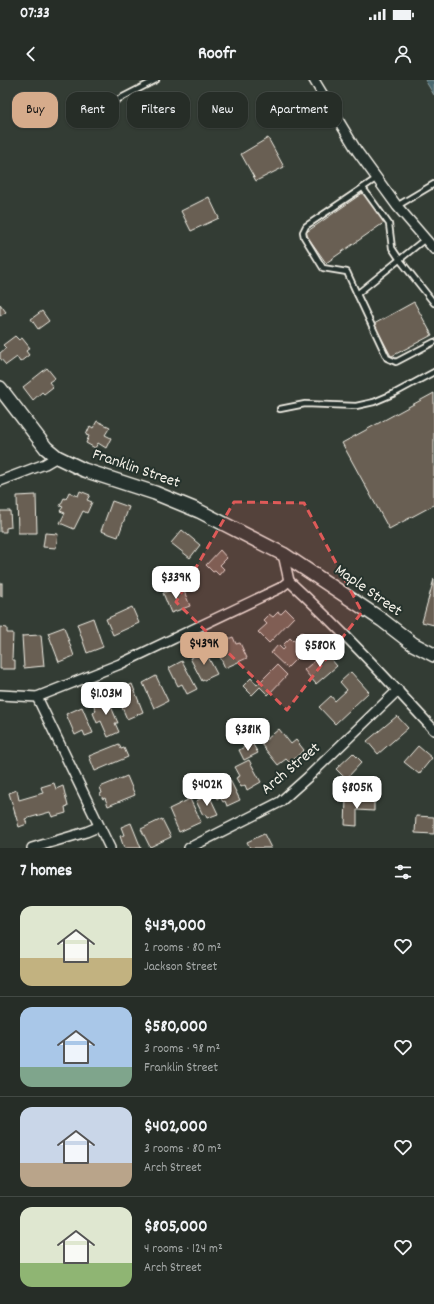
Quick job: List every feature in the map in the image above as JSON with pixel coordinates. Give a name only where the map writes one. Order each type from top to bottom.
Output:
[{"type":"main road","name":"Franklin Street","points":[[1,392],[46,448],[57,456],[84,470],[155,493],[199,511],[283,554]]},
{"type":"main road","name":"Maple Street","points":[[283,554],[382,620],[413,644],[434,655]]},
{"type":"street","points":[[314,80],[357,151],[397,206],[434,249]]},
{"type":"street","points":[[0,481],[46,464],[57,456]]},
{"type":"street","points":[[283,554],[289,581],[312,602],[398,690],[434,730]]},
{"type":"street","points":[[0,695],[37,697],[120,664],[280,588],[289,581]]},
{"type":"street","name":"Arch Street","points":[[189,848],[280,802],[314,772],[398,690]]},
{"type":"street","points":[[37,697],[98,827],[110,848]]},
{"type":"street","points":[[32,848],[98,827]]},
{"type":"lane","points":[[119,99],[156,80]]},
{"type":"lane","points":[[377,178],[306,226],[303,232],[304,237],[323,268],[347,272],[387,358],[396,362],[434,342]]},
{"type":"lane","points":[[397,206],[434,184]]},
{"type":"lane","points":[[363,188],[389,224],[392,248],[434,303]]},
{"type":"lane","points":[[357,294],[426,239]]},
{"type":"lane","points":[[280,409],[305,404],[356,406],[374,402],[395,393],[434,372]]},
{"type":"highlighted area","points":[[234,502],[304,503],[362,612],[287,710],[176,602]]},
{"type":"water","points":[[425,80],[434,80],[434,95]]},
{"type":"building","points":[[268,138],[284,167],[256,181],[241,154]]},
{"type":"building","points":[[364,192],[385,222],[326,263],[305,233]]},
{"type":"building","points":[[209,197],[219,218],[191,231],[181,211]]},
{"type":"building","points":[[414,302],[432,335],[391,356],[374,324]]},
{"type":"building","points":[[0,304],[6,312],[0,316]]},
{"type":"building","points":[[42,311],[49,321],[38,329],[31,319]]},
{"type":"building","points":[[15,336],[19,340],[22,338],[30,348],[26,351],[29,355],[20,362],[17,357],[6,365],[0,358],[0,353],[6,348],[3,345]]},
{"type":"building","points":[[47,368],[55,378],[49,382],[53,387],[44,394],[42,392],[33,400],[23,387]]},
{"type":"building","points":[[434,393],[434,505],[389,529],[342,443]]},
{"type":"building","points":[[97,421],[110,427],[105,435],[111,438],[106,448],[98,443],[95,448],[86,443],[89,436],[86,435],[90,426],[93,428]]},
{"type":"building","points":[[80,491],[90,495],[87,500],[92,502],[87,513],[83,511],[74,529],[60,523],[65,513],[60,511],[63,507],[60,506],[64,498],[66,499],[69,492],[78,496]]},
{"type":"building","points":[[36,495],[37,533],[18,533],[17,496]]},
{"type":"building","points":[[112,501],[129,507],[118,537],[101,531]]},
{"type":"building","points":[[0,511],[10,511],[11,527],[6,528],[6,532],[0,532]]},
{"type":"building","points":[[182,530],[200,545],[190,558],[171,543]]},
{"type":"building","points":[[45,533],[58,534],[56,548],[43,547]]},
{"type":"building","points":[[220,550],[227,558],[220,565],[224,569],[219,575],[215,571],[213,572],[206,565]]},
{"type":"building","points":[[434,579],[434,625],[422,622]]},
{"type":"building","points":[[0,583],[2,583],[2,596],[0,596]]},
{"type":"building","points":[[182,586],[190,606],[171,613],[163,593]]},
{"type":"building","points":[[132,607],[139,623],[113,635],[106,619]]},
{"type":"building","points":[[286,609],[294,617],[269,643],[258,632],[267,624],[263,620],[269,614],[273,617],[278,612],[281,614]]},
{"type":"building","points":[[93,618],[103,647],[87,653],[77,624]]},
{"type":"building","points":[[0,627],[7,628],[7,633],[13,633],[12,660],[15,660],[15,669],[0,669]]},
{"type":"building","points":[[64,627],[74,656],[59,662],[48,633]]},
{"type":"building","points":[[302,632],[313,642],[287,668],[271,653],[278,645],[283,650],[285,648],[283,645],[290,638],[293,641]]},
{"type":"building","points":[[41,635],[44,666],[24,668],[22,636]]},
{"type":"building","points":[[233,637],[236,644],[240,643],[247,658],[225,668],[218,652],[222,650],[218,643]]},
{"type":"building","points":[[205,651],[217,674],[202,681],[190,658]]},
{"type":"building","points":[[325,652],[337,666],[316,684],[304,670]]},
{"type":"building","points":[[182,661],[197,689],[187,694],[182,684],[178,686],[169,668]]},
{"type":"building","points":[[277,665],[287,675],[268,695],[260,687],[252,695],[243,686],[251,678],[257,685]]},
{"type":"building","points":[[351,672],[369,692],[335,724],[319,707],[331,696],[335,701],[347,690],[340,682]]},
{"type":"building","points":[[156,676],[168,701],[154,708],[143,683]]},
{"type":"building","points":[[132,684],[143,712],[127,719],[115,691]]},
{"type":"building","points":[[107,697],[118,723],[115,723],[119,732],[108,737],[101,721],[97,723],[93,713],[96,711],[93,703]]},
{"type":"building","points":[[82,707],[93,733],[85,736],[83,731],[75,735],[66,714]]},
{"type":"building","points":[[397,716],[408,728],[378,754],[367,741]]},
{"type":"building","points":[[279,729],[291,744],[296,740],[304,750],[290,763],[286,759],[278,765],[261,744]]},
{"type":"building","points":[[252,743],[258,753],[244,760],[239,750]]},
{"type":"building","points":[[119,744],[121,749],[124,748],[128,757],[95,771],[89,756]]},
{"type":"building","points":[[418,746],[432,758],[419,774],[404,762]]},
{"type":"building","points":[[353,753],[362,762],[346,779],[336,769]]},
{"type":"building","points":[[249,760],[261,782],[247,790],[245,785],[241,787],[236,778],[240,776],[235,767]]},
{"type":"building","points":[[127,776],[135,795],[108,806],[105,798],[103,799],[100,794],[102,793],[100,787]]},
{"type":"building","points":[[230,780],[240,800],[227,806],[225,801],[223,802],[220,797],[217,799],[213,791],[216,789],[215,788]]},
{"type":"building","points":[[54,783],[56,789],[63,786],[68,806],[65,807],[66,813],[52,817],[50,812],[25,819],[27,824],[19,827],[9,793],[17,790],[19,800],[43,793],[41,787]]},
{"type":"building","points":[[209,795],[218,814],[207,818],[205,814],[203,815],[196,801]]},
{"type":"building","points":[[190,799],[201,822],[179,832],[169,809]]},
{"type":"building","points":[[346,799],[374,800],[374,811],[357,810],[357,826],[345,825]]},
{"type":"building","points":[[416,816],[434,817],[434,834],[415,833]]},
{"type":"building","points":[[162,819],[171,837],[150,847],[141,829]]},
{"type":"building","points":[[131,823],[141,848],[124,848],[120,836],[124,835],[121,827]]},
{"type":"building","points":[[264,834],[271,848],[250,848],[247,842]]}]
